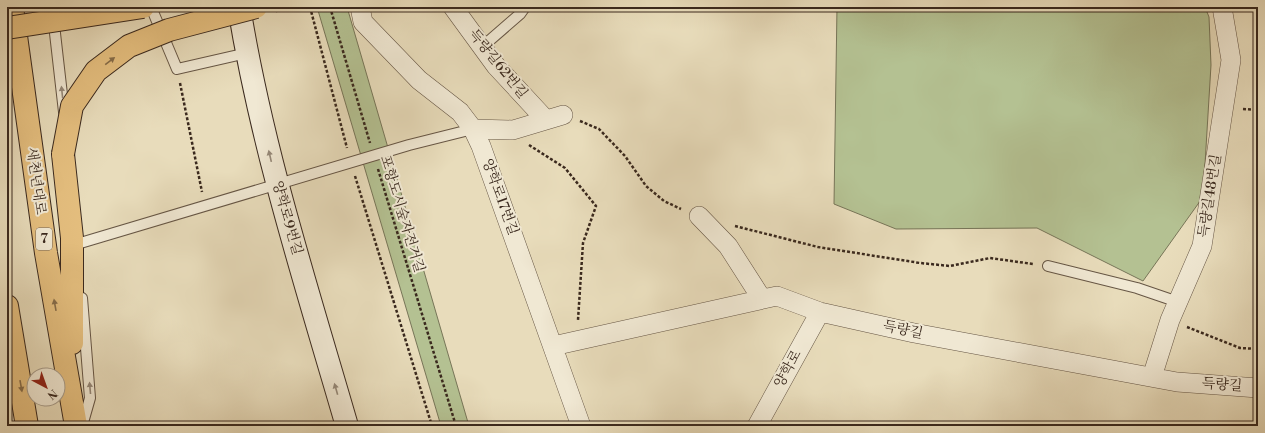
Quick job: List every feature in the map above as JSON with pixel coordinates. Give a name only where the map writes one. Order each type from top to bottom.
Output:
[{"type":"main road","name":"새천년대로","points":[[12,7],[13,52],[76,426]]},
{"type":"main road","points":[[7,28],[143,7]]},
{"type":"main road","name":"양학로9번길","points":[[239,7],[247,53],[277,184],[347,426]]},
{"type":"main road","points":[[76,426],[72,379],[72,238],[62,154],[72,106],[96,72],[129,46],[169,30],[263,10]]},
{"type":"main road","points":[[7,306],[27,426]]},
{"type":"street","name":"양학로17번길","points":[[360,7],[363,22],[419,80],[460,112],[473,129],[481,146],[581,426]]},
{"type":"street","name":"득량길62번길","points":[[453,7],[496,66],[555,117]]},
{"type":"street","name":"득량길48번길","points":[[1152,377],[1170,320],[1202,246],[1231,60],[1222,7]]},
{"type":"street","points":[[473,129],[513,130],[555,117]]},
{"type":"street","points":[[699,216],[728,246],[762,299]]},
{"type":"street","name":"득량길","points":[[553,346],[777,296],[820,312],[914,333],[1177,382],[1258,388]]},
{"type":"street","name":"양학로","points":[[757,426],[820,312]]},
{"type":"lane","points":[[52,7],[56,32],[77,244],[90,398],[82,426]]},
{"type":"lane","points":[[151,7],[177,69],[247,53]]},
{"type":"lane","points":[[482,47],[520,14],[525,7]]},
{"type":"lane","points":[[77,244],[374,155],[473,129]]},
{"type":"lane","points":[[1048,266],[1137,288],[1178,302]]},
{"type":"path","points":[[263,10],[304,7]]},
{"type":"path","points":[[310,7],[351,162],[432,426]]},
{"type":"path","name":"포항도시숲자전거길","points":[[330,7],[456,426]]},
{"type":"path","points":[[177,69],[205,206]]},
{"type":"path","points":[[555,117],[599,130],[625,156],[646,186],[664,201],[699,216]]},
{"type":"path","points":[[513,130],[525,143],[565,168],[596,206],[583,243],[576,341]]},
{"type":"path","points":[[728,224],[818,247],[920,263],[950,266],[990,258],[1048,266]]},
{"type":"path","points":[[1170,320],[1240,348],[1258,349]]},
{"type":"green space","points":[[317,7],[347,7],[469,426],[441,426]]},
{"type":"green space","points":[[837,7],[1205,7],[1209,17],[1211,65],[1203,197],[1143,281],[1037,228],[896,229],[834,204]]}]
